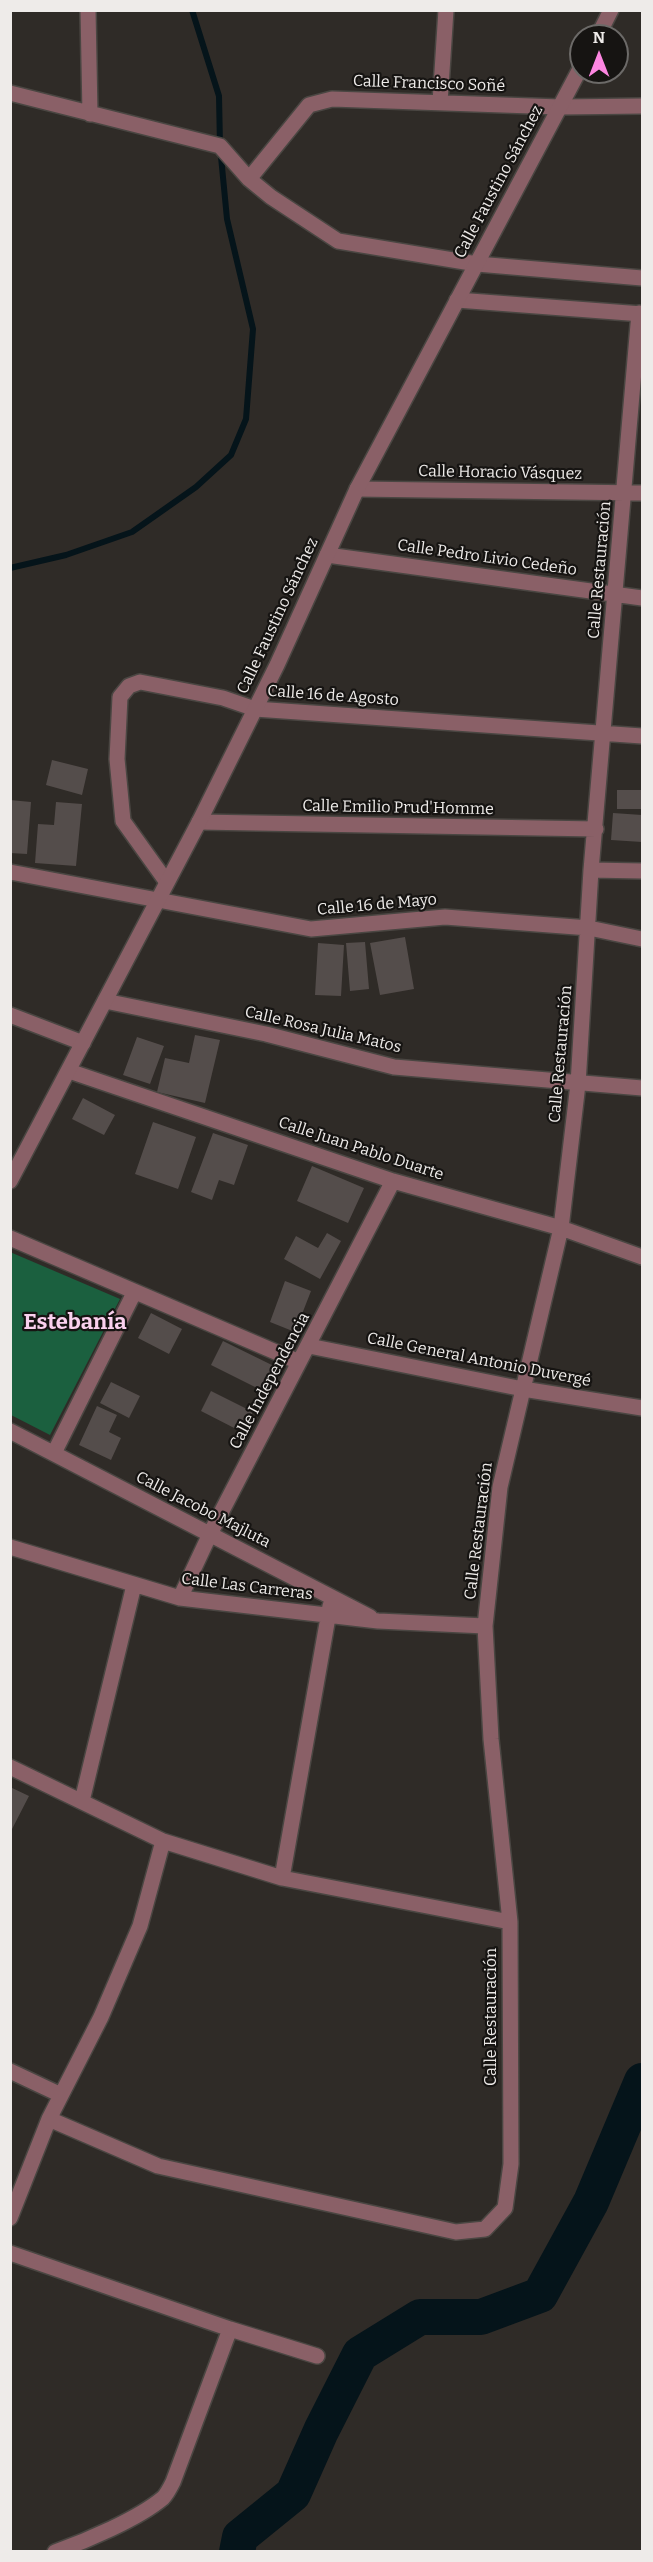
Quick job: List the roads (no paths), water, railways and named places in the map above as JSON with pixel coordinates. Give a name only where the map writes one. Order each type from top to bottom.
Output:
[{"type":"street","points":[[88,10],[90,114]]},
{"type":"street","points":[[440,102],[446,10]]},
{"type":"street","points":[[604,24],[611,10]]},
{"type":"street","name":"Calle Faustino Sánchez","points":[[10,1181],[199,822],[278,665],[357,489],[572,84]]},
{"type":"street","points":[[10,93],[220,147],[249,178],[271,197],[338,241],[477,264],[642,278]]},
{"type":"street","name":"Calle Francisco Soñé","points":[[249,178],[309,105],[332,99],[560,107],[642,106]]},
{"type":"street","points":[[457,300],[641,314]]},
{"type":"street","name":"Calle Restauración","points":[[49,2119],[158,2166],[456,2232],[485,2229],[505,2208],[511,2164],[510,1922],[491,1739],[485,1626],[500,1487],[561,1228],[578,1084],[591,870],[641,314]]},
{"type":"street","name":"Calle Horacio Vásquez","points":[[357,489],[642,493]]},
{"type":"street","name":"Calle Pedro Livio Cedeño","points":[[327,555],[642,598]]},
{"type":"street","name":"Calle 16 de Agosto","points":[[166,882],[123,821],[117,759],[120,697],[129,686],[140,682],[223,698],[255,709],[642,736]]},
{"type":"street","name":"Calle Emilio Prud'Homme","points":[[199,822],[596,829]]},
{"type":"street","points":[[591,870],[642,871]]},
{"type":"street","name":"Calle 16 de Mayo","points":[[10,872],[311,929],[445,917],[589,928],[642,939]]},
{"type":"street","name":"Calle Rosa Julia Matos","points":[[105,1001],[266,1034],[394,1067],[642,1088]]},
{"type":"street","points":[[10,1015],[83,1043]]},
{"type":"street","name":"Calle Juan Pablo Duarte","points":[[69,1071],[393,1181],[561,1228],[642,1257]]},
{"type":"street","name":"Calle Independencia","points":[[180,1598],[210,1534],[393,1181]]},
{"type":"street","points":[[10,1238],[299,1362]]},
{"type":"street","points":[[54,1454],[134,1293]]},
{"type":"street","name":"Calle General Antonio Duvergé","points":[[309,1346],[523,1389],[642,1408]]},
{"type":"street","name":"Calle Jacobo Majluta","points":[[10,1431],[378,1621]]},
{"type":"street","name":"Calle Las Carreras","points":[[10,1547],[180,1598],[378,1621],[485,1626]]},
{"type":"street","points":[[81,1801],[134,1585]]},
{"type":"street","points":[[282,1878],[331,1597]]},
{"type":"street","points":[[10,1767],[163,1841],[282,1878],[510,1922]]},
{"type":"street","points":[[10,2218],[49,2119],[101,2017],[140,1926],[163,1841]]},
{"type":"street","points":[[10,2071],[61,2095]]},
{"type":"street","points":[[10,2253],[230,2329],[317,2356]]},
{"type":"street","points":[[55,2552],[84,2541],[151,2507],[165,2497],[173,2482],[230,2329]]},
{"type":"waterway","points":[[10,568],[66,555],[132,532],[196,487],[231,455],[246,419],[253,329],[227,219],[220,146],[219,96],[192,10]]},
{"type":"waterway","points":[[237,2552],[240,2537],[293,2494],[321,2431],[360,2354],[420,2317],[481,2317],[540,2295],[591,2202],[642,2081]]},
{"type":"district","name":"Estebanía","points":[[75,1323]]}]
